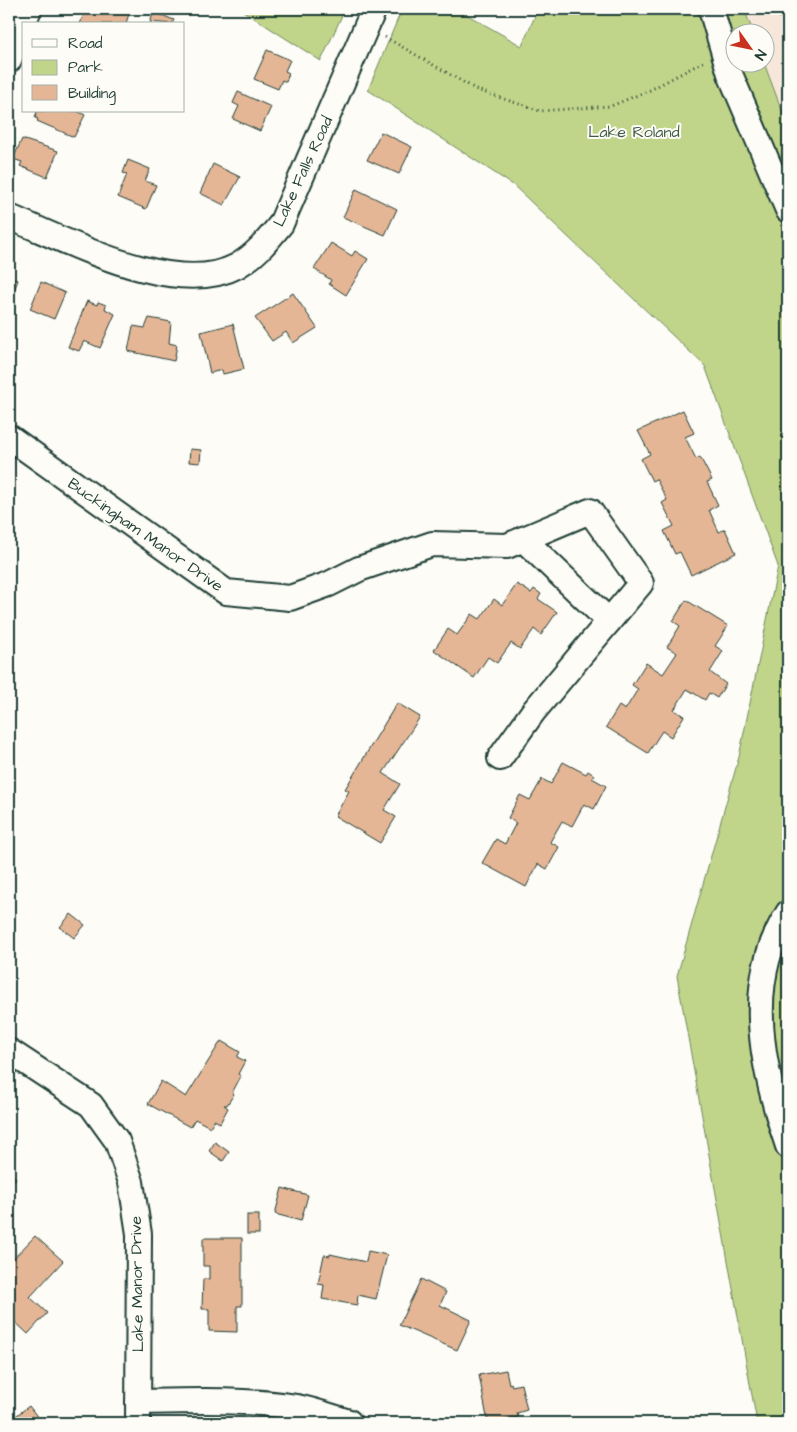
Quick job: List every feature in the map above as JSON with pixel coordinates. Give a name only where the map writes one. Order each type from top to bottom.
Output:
[{"type":"street","points":[[23,22],[29,9]]},
{"type":"street","name":"Lake Falls Road","points":[[9,217],[108,257],[157,273],[188,277],[216,274],[237,266],[260,249],[281,224],[374,9]]},
{"type":"street","points":[[711,9],[722,53],[788,210]]},
{"type":"street","points":[[11,47],[22,24]]},
{"type":"street","name":"Buckingham Manor Drive","points":[[9,437],[226,592],[290,598],[329,584],[359,569],[432,544],[507,546],[590,511],[641,583],[532,712],[500,758]]},
{"type":"street","points":[[523,539],[609,621]]},
{"type":"street","points":[[788,913],[774,940],[766,962],[760,1011],[761,1036],[767,1070],[788,1146]]},
{"type":"street","name":"Lake Manor Drive","points":[[9,1050],[91,1105],[118,1142],[131,1182],[139,1234],[138,1413]]},
{"type":"street","points":[[138,1413],[214,1401],[263,1403],[299,1407],[349,1422]]},
{"type":"path","points":[[385,37],[477,90],[540,111],[611,106],[650,90],[722,53]]},
{"type":"shaded area","points":[[744,9],[788,9],[788,127],[767,72],[774,72],[774,22],[749,22]]},
{"type":"green space","points":[[240,9],[345,9],[321,61]]},
{"type":"green space","name":"Lake Roland","points":[[402,9],[457,9],[522,46],[538,9],[744,9],[749,22],[724,22],[724,72],[767,72],[788,127],[788,1423],[757,1423],[677,976],[739,757],[778,566],[705,366],[513,185],[368,90]]},
{"type":"building","points":[[86,9],[118,9],[129,14],[126,22],[81,22]]},
{"type":"building","points":[[780,9],[788,9],[788,21],[777,16]]},
{"type":"building","points":[[154,12],[174,20],[173,22],[150,22]]},
{"type":"building","points":[[267,50],[290,60],[285,71],[289,73],[286,82],[282,80],[278,89],[254,79]]},
{"type":"building","points":[[238,92],[271,107],[260,131],[233,119],[239,106],[233,103]]},
{"type":"building","points":[[37,112],[79,112],[85,115],[74,137],[37,121],[38,119],[35,118]]},
{"type":"building","points":[[381,132],[412,147],[399,174],[367,160]]},
{"type":"building","points":[[22,139],[58,151],[47,177],[20,166],[22,162],[13,159]]},
{"type":"building","points":[[128,160],[150,169],[145,181],[156,185],[146,209],[118,197],[127,174],[123,173]]},
{"type":"building","points":[[213,164],[240,177],[224,205],[200,193]]},
{"type":"building","points":[[356,189],[397,209],[385,235],[343,217]]},
{"type":"building","points":[[331,243],[352,256],[355,251],[368,259],[346,295],[329,284],[331,280],[314,269]]},
{"type":"building","points":[[9,276],[18,280],[9,304]]},
{"type":"building","points":[[41,282],[65,293],[54,319],[30,309]]},
{"type":"building","points":[[293,293],[317,328],[293,343],[286,332],[272,341],[255,318]]},
{"type":"building","points":[[87,301],[97,305],[98,302],[106,305],[105,309],[115,314],[100,348],[84,341],[79,351],[68,347]]},
{"type":"building","points":[[149,318],[171,322],[169,343],[177,345],[174,361],[128,351],[133,326],[145,328]]},
{"type":"building","points":[[233,324],[244,369],[223,374],[222,370],[210,373],[201,332]]},
{"type":"building","points":[[683,410],[694,433],[685,437],[696,459],[700,457],[712,480],[707,482],[718,505],[709,510],[719,532],[725,529],[736,553],[691,575],[680,552],[675,554],[664,531],[674,526],[662,503],[667,500],[656,479],[652,481],[641,459],[650,454],[638,431]]},
{"type":"building","points":[[190,449],[201,450],[200,463],[189,462]]},
{"type":"building","points":[[517,584],[531,593],[534,589],[541,594],[538,599],[557,612],[541,635],[534,629],[520,649],[511,643],[497,663],[488,657],[474,678],[434,650],[448,629],[457,635],[472,614],[480,619],[494,599],[502,605]]},
{"type":"building","points":[[686,600],[728,626],[715,646],[723,651],[710,672],[726,684],[717,698],[709,693],[705,700],[687,689],[674,710],[684,716],[671,737],[662,731],[648,753],[606,727],[619,706],[625,710],[638,689],[632,685],[646,663],[663,674],[677,653],[667,647],[680,626],[673,621]]},
{"type":"building","points":[[397,703],[420,717],[383,773],[400,784],[384,810],[396,817],[380,843],[335,816],[349,791],[345,789]]},
{"type":"building","points":[[563,762],[586,774],[588,771],[594,775],[592,778],[606,786],[594,809],[584,804],[572,826],[562,821],[550,842],[559,847],[547,869],[538,864],[526,887],[482,863],[496,839],[505,844],[516,823],[508,818],[520,795],[530,800],[542,779],[551,784]]},
{"type":"building","points":[[71,914],[85,925],[74,938],[60,927]]},
{"type":"building","points":[[221,1041],[240,1052],[237,1057],[245,1061],[238,1074],[241,1076],[232,1093],[234,1094],[227,1105],[224,1105],[228,1108],[220,1123],[214,1120],[210,1127],[195,1119],[190,1127],[148,1104],[161,1081],[186,1097]]},
{"type":"building","points":[[215,1142],[229,1152],[223,1161],[209,1151]]},
{"type":"building","points":[[9,1172],[16,1178],[9,1186]]},
{"type":"building","points":[[282,1188],[308,1195],[301,1221],[275,1214]]},
{"type":"building","points":[[247,1215],[259,1215],[259,1234],[247,1234]]},
{"type":"building","points":[[35,1236],[63,1261],[30,1297],[47,1313],[28,1334],[9,1316],[9,1263]]},
{"type":"building","points":[[203,1238],[242,1238],[242,1306],[237,1306],[237,1332],[209,1331],[209,1309],[202,1309],[203,1279],[209,1279],[209,1266],[203,1266]]},
{"type":"building","points":[[368,1251],[387,1255],[376,1299],[358,1295],[357,1305],[322,1299],[324,1285],[318,1284],[324,1255],[330,1256],[330,1254],[366,1262]]},
{"type":"building","points":[[421,1279],[446,1292],[440,1305],[471,1320],[457,1350],[399,1325]]},
{"type":"building","points":[[506,1370],[509,1384],[511,1383],[512,1386],[521,1384],[527,1410],[517,1413],[518,1417],[488,1423],[479,1375]]},
{"type":"building","points":[[29,1406],[42,1423],[9,1423],[9,1421]]}]
